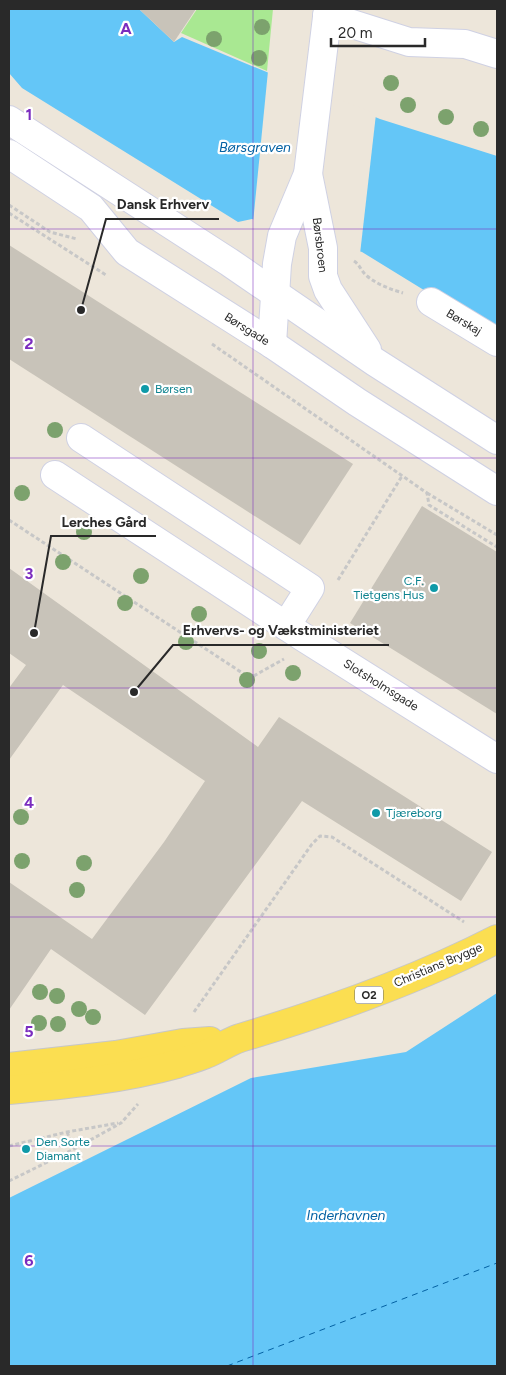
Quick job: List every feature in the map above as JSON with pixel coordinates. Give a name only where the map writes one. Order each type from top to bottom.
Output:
[{"type":"main road","name":"Christians Brygge","points":[[9,1090],[84,1082],[166,1066],[205,1055],[236,1040],[296,1022],[355,1000],[495,940]]},
{"type":"main road","name":"Christians Brygge","points":[[9,1067],[116,1055],[183,1043],[236,1040]]},
{"type":"street","points":[[328,12],[409,42],[465,44],[497,54]]},
{"type":"street","name":"Børsbroen","points":[[272,344],[275,293],[282,236],[308,174],[328,12]]},
{"type":"street","points":[[9,120],[275,293],[375,362],[497,440]]},
{"type":"street","name":"Børsgade","points":[[9,154],[91,208],[127,252],[497,491]]},
{"type":"street","name":"Børsbroen","points":[[308,174],[323,248],[323,276],[328,290],[375,362]]},
{"type":"street","name":"Børskaj","points":[[431,302],[497,342]]},
{"type":"street","points":[[81,438],[310,588],[275,619]]},
{"type":"street","name":"Slotsholmsgade","points":[[56,475],[312,643],[497,759]]},
{"type":"path","points":[[9,205],[50,232],[79,240]]},
{"type":"path","points":[[360,265],[365,274],[389,290],[402,292],[431,302]]},
{"type":"path","points":[[206,340],[427,493],[497,535]]},
{"type":"path","points":[[338,581],[402,476]]},
{"type":"path","points":[[427,493],[429,505],[497,547]]},
{"type":"path","points":[[9,520],[250,678],[312,643]]},
{"type":"path","points":[[183,1043],[187,1022],[312,844],[320,836],[332,837],[495,940]]},
{"type":"path","points":[[9,1181],[121,1123],[144,1098]]},
{"type":"path","points":[[9,1146],[66,1132],[121,1123]]},
{"type":"path","points":[[66,1132],[74,1149]]},
{"type":"green space","points":[[197,9],[273,9],[267,71],[181,33]]},
{"type":"water","name":"Børsgraven","points":[[9,9],[139,9],[174,42],[182,37],[380,119],[497,156],[497,335],[362,252],[295,234],[252,219],[238,222],[22,88],[9,73]]},
{"type":"water","name":"Inderhavnen","points":[[497,993],[497,1366],[9,1366],[9,1198],[251,1078],[406,1052]]},
{"type":"pier","points":[[268,71],[376,114],[360,254],[253,223]]},
{"type":"building","points":[[139,9],[196,9],[174,42]]},
{"type":"building","name":"Børsen","points":[[9,245],[353,464],[300,545],[9,359]]},
{"type":"building","name":"C.F. Tietgens Hus","points":[[422,506],[497,552],[497,714],[350,623]]},
{"type":"building","name":"Tjæreborg","points":[[9,568],[258,747],[279,717],[492,852],[461,901],[302,801],[145,1015],[51,949],[9,1010],[9,882],[92,939],[164,842],[205,781],[63,685],[9,760],[9,688],[26,665],[9,653]]},
{"type":"ferry route","points":[[227,1366],[497,1263]]},
{"type":"place","name":"Dansk Erhverv","points":[[81,310]]},
{"type":"place","name":"Børsen","points":[[145,389]]},
{"type":"place","name":"C.F. Tietgens Hus","points":[[434,588]]},
{"type":"place","name":"Lerches Gård","points":[[34,633]]},
{"type":"place","name":"Erhvervs- og Vækstministeriet","points":[[134,692]]},
{"type":"place","name":"Tjæreborg","points":[[376,813]]},
{"type":"place","name":"Den Sorte Diamant","points":[[26,1149]]}]
